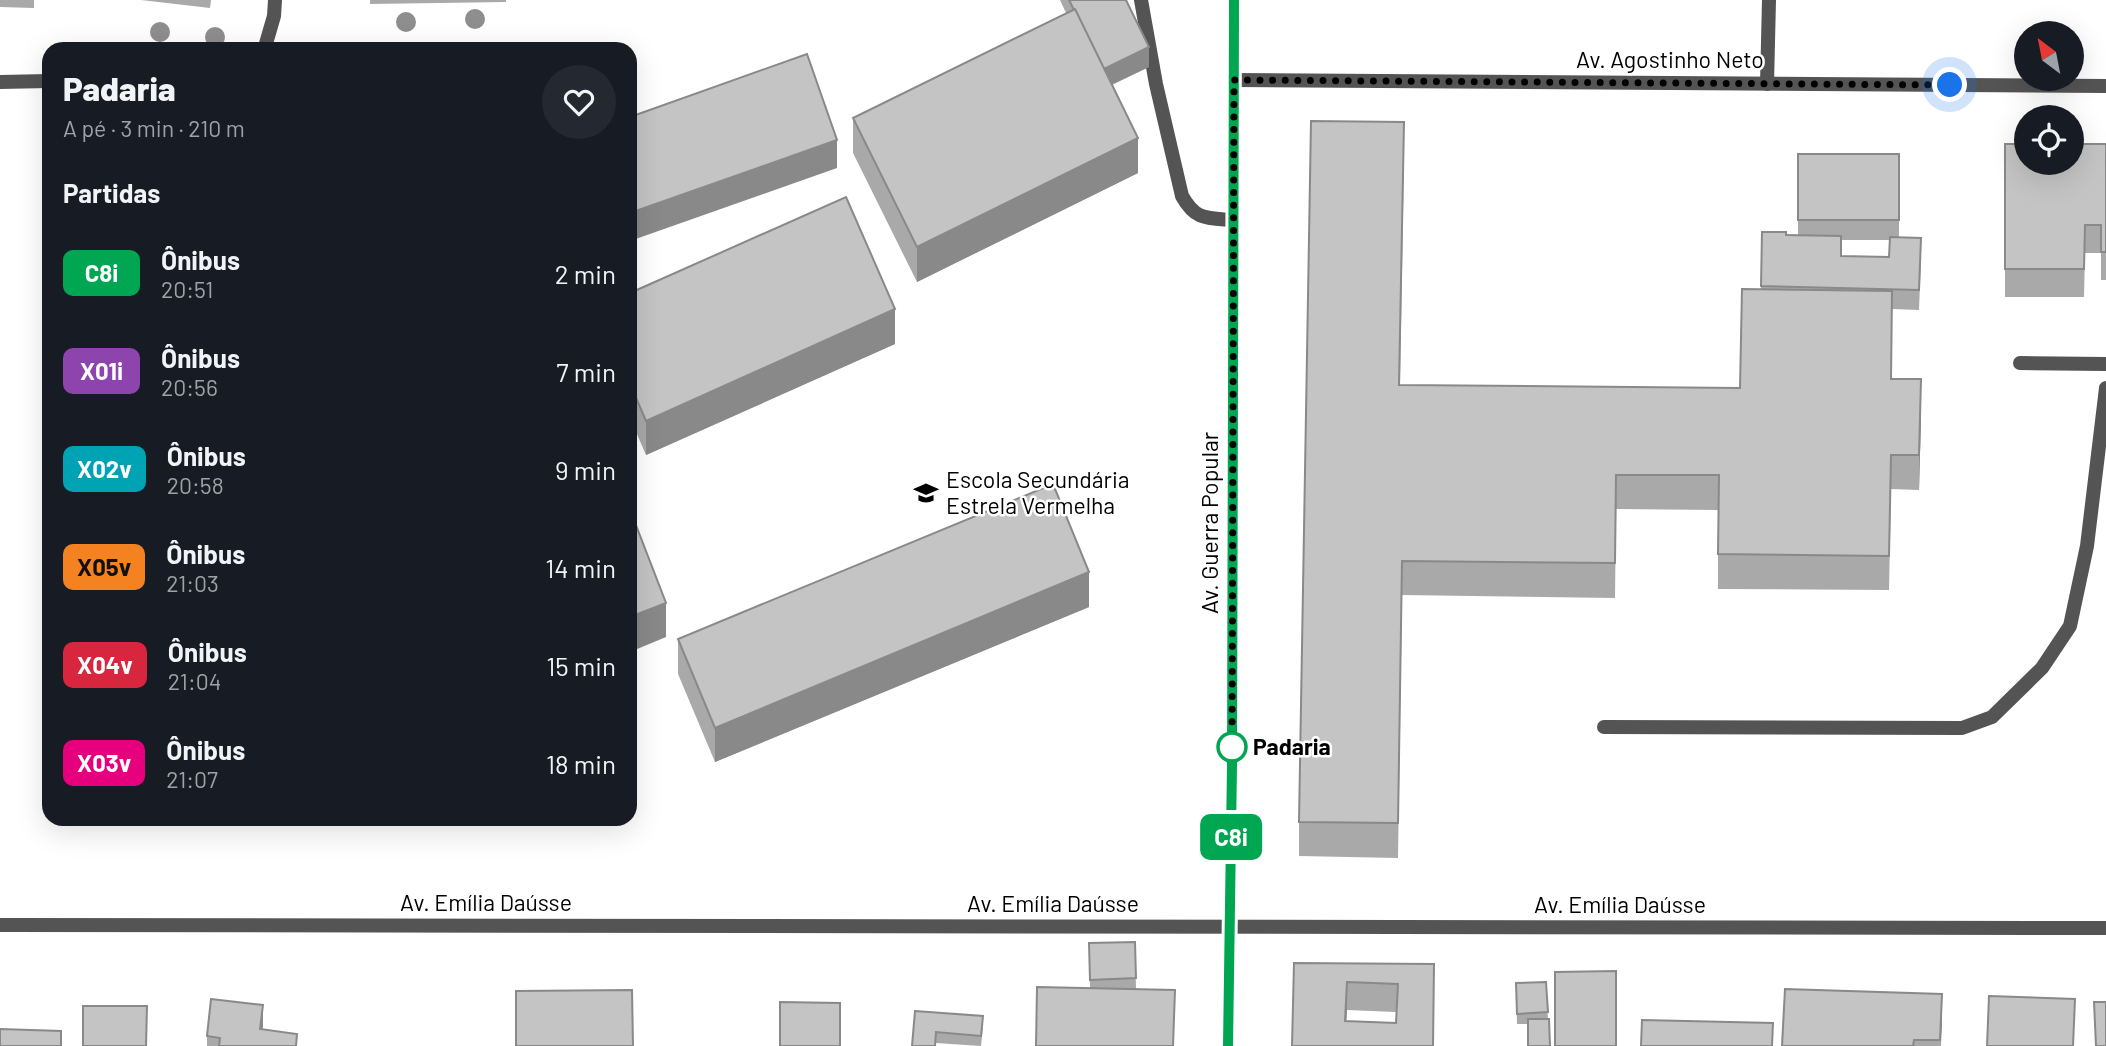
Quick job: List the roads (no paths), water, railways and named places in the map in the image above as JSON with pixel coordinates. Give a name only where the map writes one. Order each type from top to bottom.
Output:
[{"type":"main road","name":"Av. Guerra Popular","points":[[1228,1046],[1232,765],[1234,0]]},
{"type":"street","points":[[266,42],[274,16],[275,0]]},
{"type":"street","points":[[1140,0],[1182,196],[1189,208],[1200,217],[1234,219]]},
{"type":"street","points":[[1767,84],[1769,0]]},
{"type":"street","name":"Av. Agostinho Neto","points":[[1234,80],[2106,86]]},
{"type":"street","points":[[0,82],[42,81]]},
{"type":"street","points":[[2020,363],[2106,364]]},
{"type":"street","points":[[1604,727],[1962,728],[1992,716],[2042,668],[2070,626],[2087,546],[2106,388]]},
{"type":"street","name":"Av. Emília Daússe","points":[[0,925],[2106,928]]},
{"type":"place","name":"Escola Secundária Estrela Vermelha","points":[[926,493]]},
{"type":"place","name":"Padaria","points":[[1232,747]]}]
